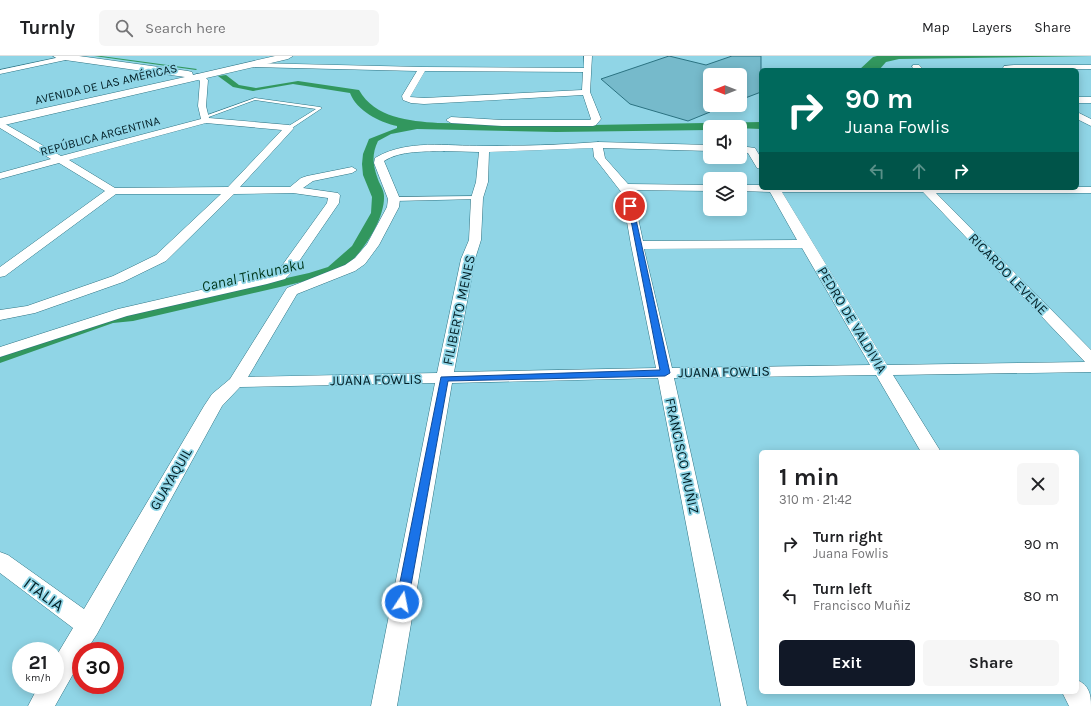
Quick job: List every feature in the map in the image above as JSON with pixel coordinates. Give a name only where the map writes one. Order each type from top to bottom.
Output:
[{"type":"main road","points":[[58,56],[194,75]]},
{"type":"main road","points":[[113,56],[226,70]]},
{"type":"main road","name":"AVENIDA DE LAS AMÉRICAS","points":[[0,123],[213,69],[271,56]]},
{"type":"main road","name":"AVENIDA DE LAS AMÉRICAS","points":[[0,118],[194,75],[226,70],[288,56]]},
{"type":"street","points":[[451,120],[502,123],[593,123],[596,119],[586,92],[588,56]]},
{"type":"street","points":[[0,72],[72,57]]},
{"type":"street","points":[[408,68],[431,61]]},
{"type":"street","points":[[250,64],[588,70]]},
{"type":"street","points":[[1007,68],[1091,67]]},
{"type":"street","points":[[422,68],[406,96],[406,98],[410,100],[424,101],[586,92]]},
{"type":"street","points":[[194,75],[204,80],[202,99],[205,119],[289,128]]},
{"type":"street","points":[[1079,100],[1091,100]]},
{"type":"street","points":[[1079,116],[1091,123]]},
{"type":"street","name":"REPÚBLICA ARGENTINA","points":[[0,176],[205,119]]},
{"type":"street","points":[[0,123],[59,160],[113,191],[293,190],[334,195],[333,203],[286,270],[280,276],[123,312],[0,352]]},
{"type":"street","points":[[0,315],[42,306],[118,279],[161,258],[176,246],[289,128]]},
{"type":"street","points":[[394,199],[379,160],[384,156],[401,152],[425,149],[484,149],[598,145],[703,148]]},
{"type":"street","name":"FRANCISCO MUÑIZ","points":[[598,145],[599,157],[625,187],[628,193],[637,245],[734,706]]},
{"type":"street","name":"FILIBERTO MENES","points":[[384,706],[444,378],[468,259],[475,240],[477,198],[482,182],[484,149]]},
{"type":"street","points":[[747,150],[751,150],[759,163]]},
{"type":"street","points":[[293,190],[305,180],[352,170]]},
{"type":"street","points":[[1079,181],[1089,193]]},
{"type":"street","points":[[625,187],[703,188]]},
{"type":"street","points":[[747,188],[759,188]]},
{"type":"street","name":"PEDRO DE VALDIVIA","points":[[775,190],[930,450]]},
{"type":"street","name":"RICARDO LEVENE","points":[[927,190],[1091,359]]},
{"type":"street","points":[[1076,190],[1089,193]]},
{"type":"street","points":[[0,273],[113,191]]},
{"type":"street","name":"GUAYAQUIL","points":[[64,667],[213,406],[218,398],[236,382],[292,291],[299,287],[342,272],[360,262],[373,245],[393,207],[394,199]]},
{"type":"street","points":[[637,245],[806,244]]},
{"type":"street","name":"JUANA FOWLIS","points":[[236,382],[665,373],[1091,367]]},
{"type":"street","name":"ITALIA","points":[[0,561],[88,626]]},
{"type":"street","points":[[41,706],[48,694]]},
{"type":"street","points":[[1076,694],[1083,706]]},
{"type":"lane","points":[[205,119],[255,99],[320,108],[289,128]]},
{"type":"lane","points":[[394,199],[477,198]]},
{"type":"shaded area","points":[[1091,56],[899,59],[886,62],[881,68],[861,68],[873,57]]},
{"type":"shaded area","points":[[226,75],[239,85],[256,88],[298,81],[359,90],[374,107],[383,112],[404,119],[416,121],[438,123],[592,125],[703,123],[703,130],[556,132],[417,129],[391,134],[378,141],[374,151],[375,171],[384,194],[381,215],[365,246],[343,268],[332,274],[312,280],[133,321],[113,323],[0,363],[0,356],[113,317],[309,273],[328,267],[352,246],[371,213],[372,197],[363,175],[363,154],[369,139],[397,128],[397,126],[383,122],[369,115],[358,105],[350,93],[293,84],[253,91],[233,87],[218,76]]},
{"type":"shaded area","points":[[747,122],[759,122],[759,129],[747,128]]},
{"type":"building","points":[[669,56],[706,65],[732,56],[761,56],[761,68],[759,68],[759,93],[747,97],[747,68],[703,68],[703,112],[710,112],[688,121],[630,104],[601,79]]},
{"type":"waterway","points":[[95,56],[196,69]]},
{"type":"route","points":[[402,602],[444,378],[665,373],[630,206]]},
{"type":"water label","name":"Canal Tinkunaku","points":[[253,275]]}]
